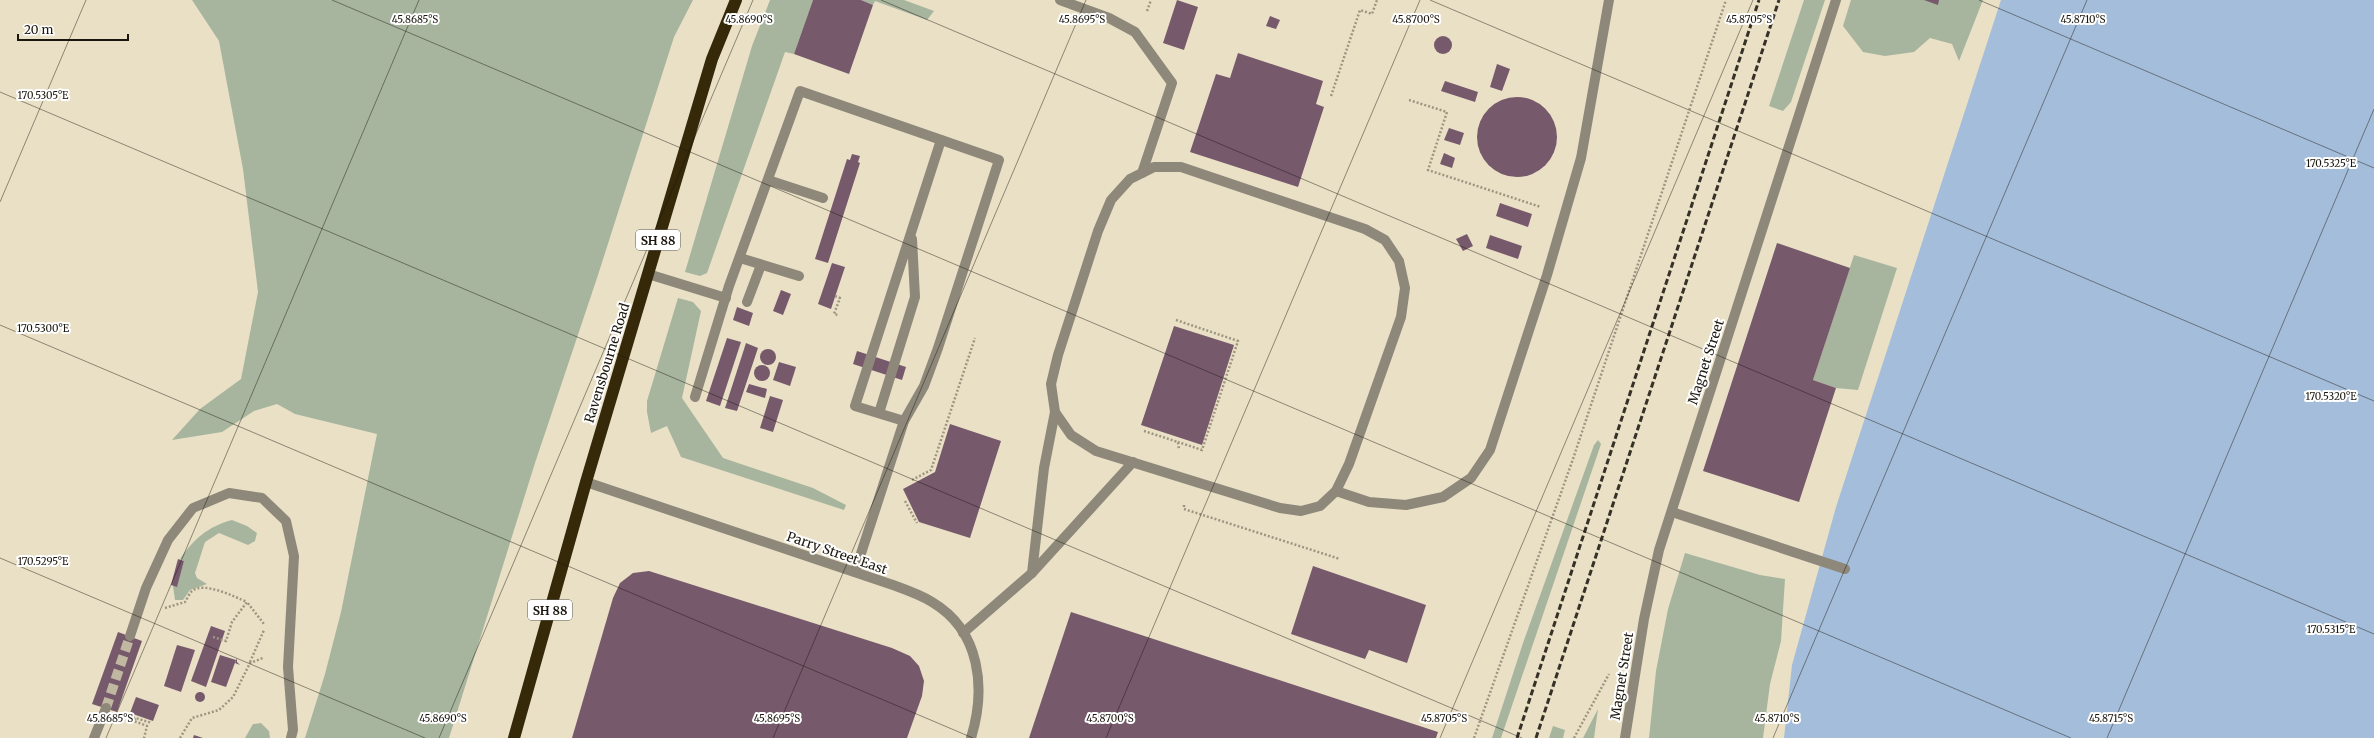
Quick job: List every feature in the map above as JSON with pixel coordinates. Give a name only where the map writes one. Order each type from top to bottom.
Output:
[{"type":"highway","name":"Ravensbourne Road","points":[[514,738],[586,482],[712,59],[736,0]]},
{"type":"street","points":[[1060,0],[1109,18],[1135,32],[1172,83],[1142,173]]},
{"type":"street","points":[[1336,491],[1369,502],[1406,505],[1443,497],[1471,478],[1490,450],[1581,158],[1609,0]]},
{"type":"street","name":"Magnet Street","points":[[1626,738],[1644,619],[1659,550],[1836,0]]},
{"type":"street","points":[[695,397],[726,298],[800,91],[999,160],[938,348],[924,386],[904,422],[855,572]]},
{"type":"street","points":[[904,422],[855,406],[941,140]]},
{"type":"street","points":[[1032,573],[1044,468],[1055,412],[1051,384],[1058,355],[1098,231],[1111,200],[1130,179],[1154,167],[1181,167],[1365,230],[1385,240],[1399,261],[1405,288],[1400,317],[1350,464],[1336,491],[1320,506],[1301,511],[1280,508],[1096,451],[1071,435],[1055,412]]},
{"type":"street","points":[[768,180],[823,198]]},
{"type":"street","points":[[879,413],[915,297],[911,233]]},
{"type":"street","points":[[740,258],[799,276]]},
{"type":"street","points":[[747,302],[762,265]]},
{"type":"street","points":[[648,274],[726,298]]},
{"type":"street","points":[[963,633],[1032,573],[1133,462]]},
{"type":"street","name":"Parry Street East","points":[[586,482],[916,593],[933,602],[951,618],[973,649],[980,690],[979,709],[971,738]]},
{"type":"street","points":[[130,636],[146,588],[168,540],[193,508],[229,493],[262,498],[286,521],[294,556],[288,667],[293,730],[291,738]]},
{"type":"street","points":[[1672,512],[1845,568]]},
{"type":"street","points":[[94,738],[106,708]]},
{"type":"path","points":[[1331,96],[1360,10],[1372,14],[1377,0]]},
{"type":"path","points":[[1474,738],[1573,459],[1726,0]]},
{"type":"path","points":[[1409,100],[1447,112],[1428,170],[1564,215]]},
{"type":"path","points":[[835,296],[840,298],[834,314],[838,315]]},
{"type":"path","points":[[1144,431],[1202,450],[1238,341],[1176,320]]},
{"type":"path","points":[[905,484],[931,470],[974,338]]},
{"type":"path","points":[[1178,442],[1179,450]]},
{"type":"path","points":[[904,499],[917,523]]},
{"type":"path","points":[[1184,505],[1184,509],[1340,559]]},
{"type":"path","points":[[141,605],[158,609],[178,605],[185,602],[192,591],[199,588],[229,593],[247,602],[266,625],[234,696],[219,710],[192,718],[180,738]]},
{"type":"path","points":[[213,637],[226,641],[232,622],[247,602]]},
{"type":"path","points":[[250,663],[289,649]]},
{"type":"path","points":[[129,716],[152,723]]},
{"type":"path","points":[[135,718],[134,721],[147,726],[144,738]]},
{"type":"green space","points":[[192,0],[693,0],[674,37],[598,275],[535,463],[449,738],[305,738],[325,674],[341,612],[377,434],[295,414],[277,404],[254,411],[222,432],[172,440],[200,409],[241,379],[258,292],[243,169],[219,41]]},
{"type":"green space","points":[[770,0],[813,0],[794,54],[785,52],[707,273],[700,276],[685,272],[752,46]]},
{"type":"green space","points":[[861,0],[904,0],[934,11],[927,20],[875,1],[873,5]]},
{"type":"green space","points":[[1804,0],[1825,0],[1791,102],[1783,111],[1769,106]]},
{"type":"green space","points":[[1851,0],[1983,0],[1959,61],[1952,44],[1930,38],[1914,52],[1885,56],[1863,52],[1843,26]]},
{"type":"green space","points":[[1854,255],[1897,268],[1858,390],[1836,388],[1813,380]]},
{"type":"green space","points":[[678,298],[693,302],[701,311],[682,398],[723,458],[813,488],[846,505],[844,510],[681,457],[667,426],[651,433],[647,412],[647,401]]},
{"type":"green space","points":[[1598,440],[1601,444],[1501,738],[1492,738],[1523,643],[1594,445]]},
{"type":"green space","points":[[232,520],[247,526],[257,533],[255,541],[248,545],[219,533],[205,542],[195,573],[197,578],[207,584],[190,590],[183,600],[175,600],[173,586],[177,586],[184,561],[180,559],[191,545],[208,530]]},
{"type":"green space","points":[[1685,553],[1760,575],[1785,579],[1781,641],[1770,684],[1763,738],[1649,738],[1656,671],[1668,609]]},
{"type":"green space","points":[[1598,709],[1594,738],[1583,738]]},
{"type":"green space","points":[[261,723],[269,731],[270,738],[245,738],[253,724]]},
{"type":"green space","points":[[1553,726],[1565,730],[1563,738],[1549,738]]},
{"type":"water","points":[[2001,0],[2374,0],[2374,738],[1784,738],[1792,665],[1836,507]]},
{"type":"building","points":[[813,0],[861,0],[873,5],[849,74],[794,54]]},
{"type":"building","points":[[1177,0],[1198,7],[1184,50],[1163,43]]},
{"type":"building","points":[[1924,0],[1939,0],[1938,5]]},
{"type":"building","points":[[1270,16],[1280,20],[1276,29],[1266,26]]},
{"type":"building","points":[[1439,36],[1447,36],[1452,41],[1450,52],[1447,54],[1439,54],[1434,49],[1434,41]]},
{"type":"building","points":[[1238,53],[1323,81],[1316,104],[1324,107],[1298,187],[1190,152],[1216,74],[1230,78]]},
{"type":"building","points":[[1497,64],[1510,69],[1502,91],[1490,87]]},
{"type":"building","points":[[1445,81],[1478,92],[1475,102],[1441,91]]},
{"type":"building","points":[[1517,97],[1532,100],[1545,109],[1554,122],[1557,137],[1554,152],[1545,165],[1532,174],[1517,177],[1502,174],[1489,165],[1480,152],[1477,137],[1480,122],[1489,109],[1502,100]]},
{"type":"building","points":[[1449,128],[1464,133],[1460,145],[1444,140]]},
{"type":"building","points":[[1444,153],[1455,158],[1452,168],[1440,164]]},
{"type":"building","points":[[852,154],[860,156],[858,162],[860,163],[828,263],[815,259],[847,159],[850,160]]},
{"type":"building","points":[[1500,203],[1532,214],[1528,227],[1496,216]]},
{"type":"building","points":[[1467,234],[1473,246],[1463,251],[1456,239]]},
{"type":"building","points":[[1490,235],[1522,246],[1518,259],[1486,248]]},
{"type":"building","points":[[1777,243],[1850,268],[1813,380],[1836,388],[1799,502],[1703,471]]},
{"type":"building","points":[[832,263],[845,267],[831,309],[818,304]]},
{"type":"building","points":[[781,290],[791,294],[783,315],[773,311]]},
{"type":"building","points":[[737,307],[753,313],[749,326],[733,320]]},
{"type":"building","points":[[1174,326],[1234,345],[1202,445],[1141,425]]},
{"type":"building","points":[[727,338],[741,342],[720,406],[706,401]]},
{"type":"building","points":[[746,343],[758,348],[737,411],[725,408]]},
{"type":"building","points":[[768,349],[774,351],[776,357],[774,363],[768,365],[762,363],[760,357],[762,351]]},
{"type":"building","points":[[857,351],[906,367],[902,380],[853,364]]},
{"type":"building","points":[[779,362],[796,367],[790,386],[773,380]]},
{"type":"building","points":[[762,365],[768,367],[770,373],[768,379],[762,381],[756,379],[754,373],[756,367]]},
{"type":"building","points":[[749,384],[767,389],[765,398],[746,392]]},
{"type":"building","points":[[770,396],[783,400],[773,432],[760,428]]},
{"type":"building","points":[[950,424],[1001,441],[970,538],[919,522],[903,489],[935,472]]},
{"type":"building","points":[[178,559],[184,561],[177,587],[171,585]]},
{"type":"building","points":[[1313,566],[1426,605],[1407,663],[1369,650],[1365,659],[1291,634]]},
{"type":"building","points":[[649,571],[892,648],[910,656],[919,666],[924,681],[922,696],[907,738],[572,738],[613,598],[620,583],[633,573]]},
{"type":"building","points":[[1071,612],[1438,732],[1436,738],[1029,738]]},
{"type":"building","points":[[211,626],[225,631],[206,687],[191,681]]},
{"type":"building","points":[[118,632],[142,641],[117,712],[92,704]]},
{"type":"building","points":[[177,645],[195,650],[181,692],[164,686]]},
{"type":"building","points":[[220,655],[236,660],[226,687],[211,682]]},
{"type":"building","points":[[198,692],[202,692],[204,693],[204,701],[198,702],[195,699],[195,695]]},
{"type":"building","points":[[136,697],[159,705],[153,721],[130,713]]},
{"type":"building","points":[[194,735],[203,738],[193,738]]},
{"type":"tunnel","points":[[106,708],[130,636]]},
{"type":"railway","points":[[1517,738],[1759,0]]},
{"type":"railway","points":[[1536,738],[1779,0]]}]
